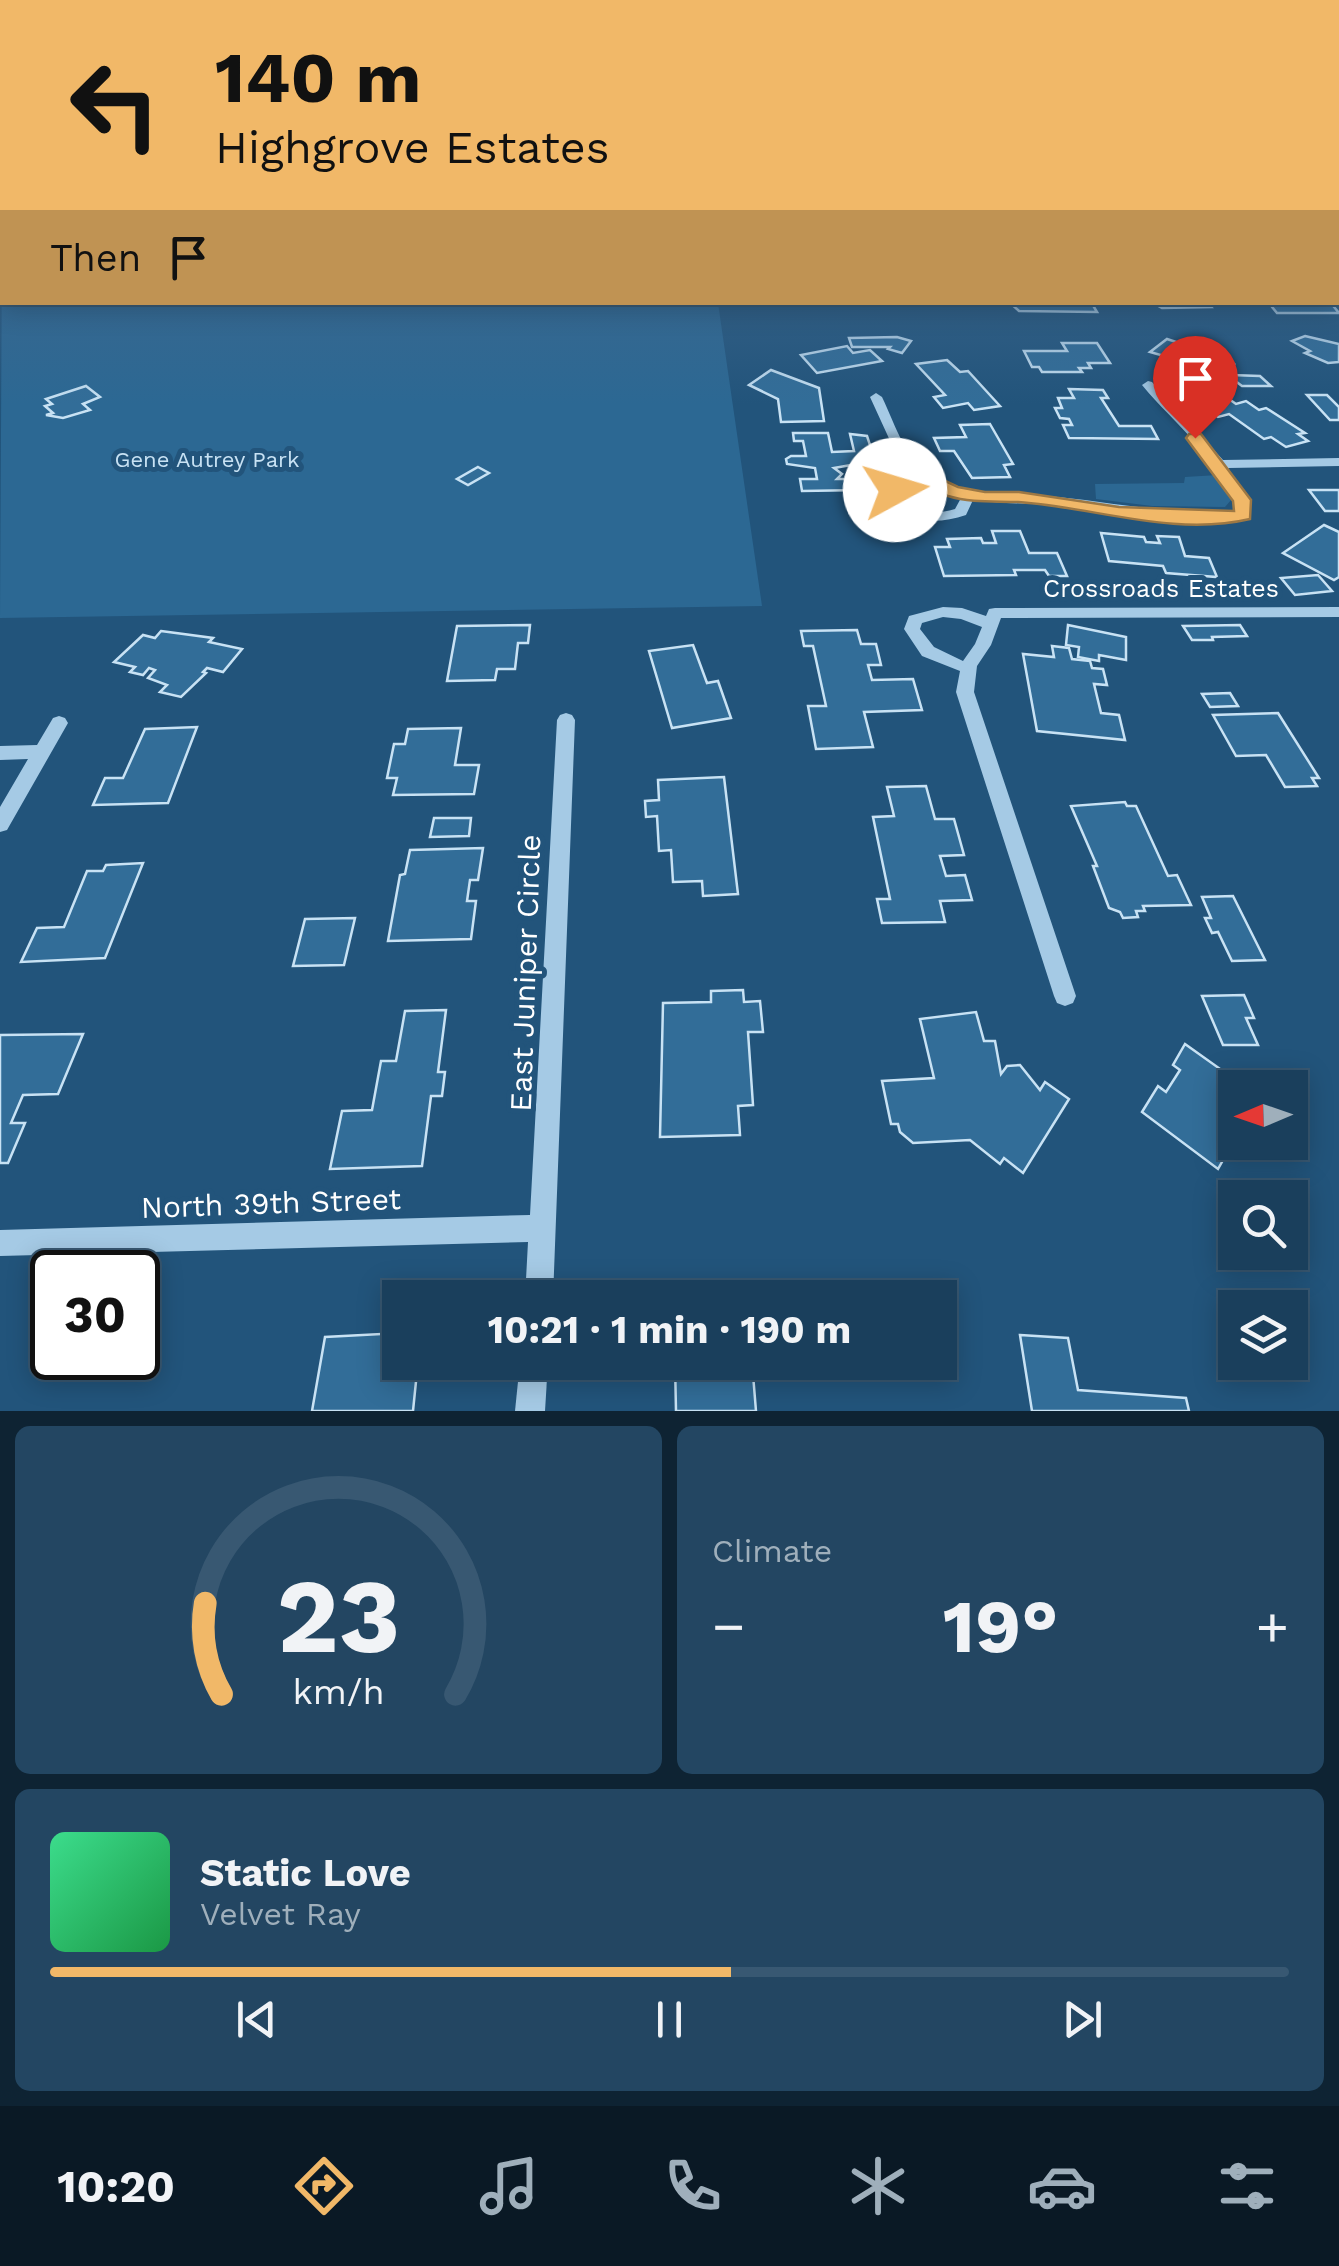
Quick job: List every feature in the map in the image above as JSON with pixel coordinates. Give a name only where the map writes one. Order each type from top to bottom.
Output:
[{"type":"street","points":[[876,397],[914,470],[934,484],[969,494],[1065,502],[1119,513],[1217,518],[1244,515],[1242,500],[1218,464],[1148,385]]},
{"type":"street","points":[[1218,464],[1339,462]]},
{"type":"street","points":[[920,474],[895,490],[893,497],[899,507],[913,514],[952,516],[961,512],[969,494]]},
{"type":"street","name":"Crossroads Estates","points":[[968,668],[933,658],[923,650],[912,629],[915,620],[926,613],[946,611],[989,624],[995,613],[1339,612]]},
{"type":"street","points":[[989,624],[983,645],[968,668],[965,692],[1065,996]]},
{"type":"street","name":"East Juniper Circle","points":[[540,1280],[566,720]]},
{"type":"street","points":[[0,824],[59,724]]},
{"type":"street","points":[[0,753],[40,752]]},
{"type":"street","name":"North 39th Street","points":[[0,1242],[544,1228]]},
{"type":"street","points":[[530,1411],[533,1380]]},
{"type":"green space","name":"Gene Autrey Park","points":[[2,305],[718,305],[762,606],[0,618]]},
{"type":"green space","points":[[1218,475],[1231,500],[1225,507],[1152,506],[1096,499],[1095,484],[1184,483],[1185,477]]},
{"type":"building","points":[[1012,305],[1093,305],[1097,312],[1019,311]]},
{"type":"building","points":[[1156,305],[1211,307],[1162,308]]},
{"type":"building","points":[[1270,305],[1332,305],[1339,313],[1277,313]]},
{"type":"building","points":[[1305,336],[1339,344],[1339,362],[1328,363],[1305,353],[1310,351],[1292,341]]},
{"type":"building","points":[[897,337],[911,341],[902,353],[890,347],[852,347],[849,338]]},
{"type":"building","points":[[1167,339],[1225,358],[1234,364],[1227,370],[1231,375],[1260,376],[1271,386],[1242,386],[1230,377],[1199,376],[1189,369],[1193,369],[1192,364],[1150,352]]},
{"type":"building","points":[[1062,343],[1097,343],[1110,363],[1088,363],[1091,368],[1079,368],[1082,372],[1042,372],[1039,367],[1032,367],[1024,351],[1067,351]]},
{"type":"building","points":[[847,346],[853,353],[870,350],[882,361],[817,373],[801,355]]},
{"type":"building","points":[[947,360],[960,372],[968,371],[1000,406],[974,410],[968,403],[943,408],[934,397],[945,395],[916,364]]},
{"type":"building","points":[[771,370],[819,388],[824,421],[781,422],[778,399],[749,385]]},
{"type":"building","points":[[86,386],[100,397],[83,404],[90,410],[63,418],[46,415],[53,413],[45,406],[52,404],[46,399]]},
{"type":"building","points":[[1069,389],[1103,390],[1108,398],[1101,398],[1119,426],[1151,426],[1158,439],[1069,438],[1063,425],[1072,425],[1069,419],[1060,418],[1055,408],[1062,408],[1058,398],[1074,398]]},
{"type":"building","points":[[1307,395],[1327,395],[1339,407],[1339,420],[1330,420]]},
{"type":"building","points":[[1229,399],[1236,404],[1246,401],[1259,410],[1266,408],[1305,433],[1298,434],[1308,441],[1286,447],[1271,437],[1264,439],[1229,414],[1218,417],[1202,406]]},
{"type":"building","points":[[990,424],[1013,464],[1004,465],[1010,477],[972,478],[954,451],[940,451],[934,438],[966,437],[960,425]]},
{"type":"building","points":[[793,433],[828,433],[832,452],[854,451],[850,434],[867,436],[878,469],[859,470],[857,464],[834,468],[842,474],[837,479],[859,479],[862,490],[802,491],[800,479],[817,479],[815,468],[787,464],[786,459],[791,456],[806,456],[803,441],[794,441]]},
{"type":"building","points":[[478,467],[489,473],[468,485],[457,479]]},
{"type":"building","points":[[1309,490],[1339,490],[1339,511],[1325,511]]},
{"type":"building","points":[[1324,525],[1339,532],[1339,577],[1334,580],[1283,553]]},
{"type":"building","points":[[992,531],[1020,531],[1029,553],[1057,553],[1067,576],[1049,576],[1045,570],[1014,570],[1016,575],[944,576],[935,547],[950,547],[947,539],[981,538],[983,543],[996,543]]},
{"type":"building","points":[[1101,533],[1144,537],[1146,542],[1160,543],[1157,536],[1179,537],[1185,556],[1209,558],[1217,577],[1166,573],[1163,566],[1109,561]]},
{"type":"building","points":[[1318,575],[1332,591],[1295,595],[1281,578]]},
{"type":"building","points":[[530,625],[528,643],[518,643],[515,669],[497,669],[495,680],[447,681],[457,626]]},
{"type":"building","points":[[1068,625],[1126,637],[1126,660],[1099,655],[1099,661],[1078,657],[1079,647],[1066,645]]},
{"type":"building","points":[[1240,625],[1247,636],[1212,637],[1213,640],[1192,640],[1183,626]]},
{"type":"building","points":[[857,630],[861,644],[876,644],[881,665],[868,665],[872,680],[913,679],[922,710],[864,712],[873,747],[816,749],[808,706],[826,706],[813,646],[804,646],[801,631]]},
{"type":"building","points":[[161,631],[213,638],[209,642],[242,649],[223,672],[207,668],[181,697],[160,692],[167,685],[148,678],[155,670],[149,668],[143,675],[130,672],[135,667],[114,662],[143,635],[155,638]]},
{"type":"building","points":[[693,645],[707,683],[718,681],[731,718],[672,728],[649,651]]},
{"type":"building","points":[[1052,646],[1069,648],[1072,659],[1090,661],[1092,668],[1103,669],[1107,685],[1094,684],[1101,713],[1119,715],[1125,740],[1037,731],[1023,654],[1054,657]]},
{"type":"building","points":[[1230,693],[1238,706],[1210,707],[1202,694]]},
{"type":"building","points":[[1278,713],[1319,778],[1312,778],[1317,786],[1285,787],[1266,755],[1236,756],[1213,715]]},
{"type":"building","points":[[197,727],[168,803],[93,805],[105,778],[123,778],[145,729]]},
{"type":"building","points":[[461,728],[455,765],[479,765],[474,794],[393,795],[397,778],[387,778],[394,744],[405,744],[408,729]]},
{"type":"building","points":[[724,777],[738,894],[703,896],[702,881],[673,882],[671,850],[659,851],[657,816],[646,817],[645,801],[659,800],[658,780]]},
{"type":"building","points":[[926,786],[935,819],[954,819],[964,855],[940,856],[946,876],[965,875],[972,900],[940,901],[945,922],[882,923],[877,899],[890,899],[873,817],[894,816],[887,787]]},
{"type":"building","points":[[1125,802],[1127,806],[1136,806],[1168,876],[1177,875],[1191,905],[1143,906],[1145,911],[1136,911],[1138,917],[1123,918],[1120,912],[1109,908],[1093,866],[1097,866],[1071,806]]},
{"type":"building","points":[[434,818],[471,818],[469,836],[430,837]]},
{"type":"building","points":[[483,848],[478,880],[470,880],[467,901],[476,901],[471,939],[388,941],[400,875],[405,874],[410,850]]},
{"type":"building","points":[[143,863],[105,958],[21,962],[37,928],[64,927],[87,871],[103,871],[106,865]]},
{"type":"building","points":[[1233,896],[1265,960],[1232,961],[1218,932],[1212,933],[1205,918],[1211,918],[1202,897]]},
{"type":"building","points":[[355,918],[344,965],[293,966],[305,919]]},
{"type":"building","points":[[743,990],[744,1002],[760,1001],[763,1032],[748,1032],[753,1105],[738,1106],[740,1135],[660,1137],[663,1003],[711,1002],[711,991]]},
{"type":"building","points":[[1244,995],[1254,1018],[1246,1018],[1258,1045],[1223,1045],[1202,996]]},
{"type":"building","points":[[446,1010],[438,1072],[445,1072],[442,1096],[431,1096],[422,1166],[330,1169],[342,1111],[372,1110],[381,1061],[396,1061],[405,1011]]},
{"type":"building","points":[[976,1012],[984,1041],[995,1041],[1001,1074],[1007,1066],[1020,1065],[1040,1090],[1045,1082],[1069,1099],[1023,1173],[1004,1158],[1000,1164],[970,1140],[913,1143],[900,1132],[898,1124],[891,1124],[882,1081],[934,1078],[920,1019]]},
{"type":"building","points":[[83,1034],[58,1094],[23,1095],[11,1123],[25,1123],[8,1163],[0,1163],[0,1035]]},
{"type":"building","points":[[1185,1044],[1222,1070],[1218,1070],[1218,1160],[1223,1160],[1218,1169],[1142,1112],[1158,1086],[1166,1092],[1180,1070],[1173,1065]]},
{"type":"building","points":[[382,1334],[382,1380],[416,1380],[413,1411],[312,1411],[325,1337]]},
{"type":"building","points":[[1020,1335],[1068,1338],[1078,1390],[1186,1398],[1189,1411],[1032,1411]]},
{"type":"building","points":[[675,1380],[753,1380],[756,1411],[676,1411]]},
{"type":"route","points":[[895,490],[920,474],[934,484],[985,498],[1065,502],[1119,513],[1217,518],[1244,515],[1242,500],[1195,438]]}]
